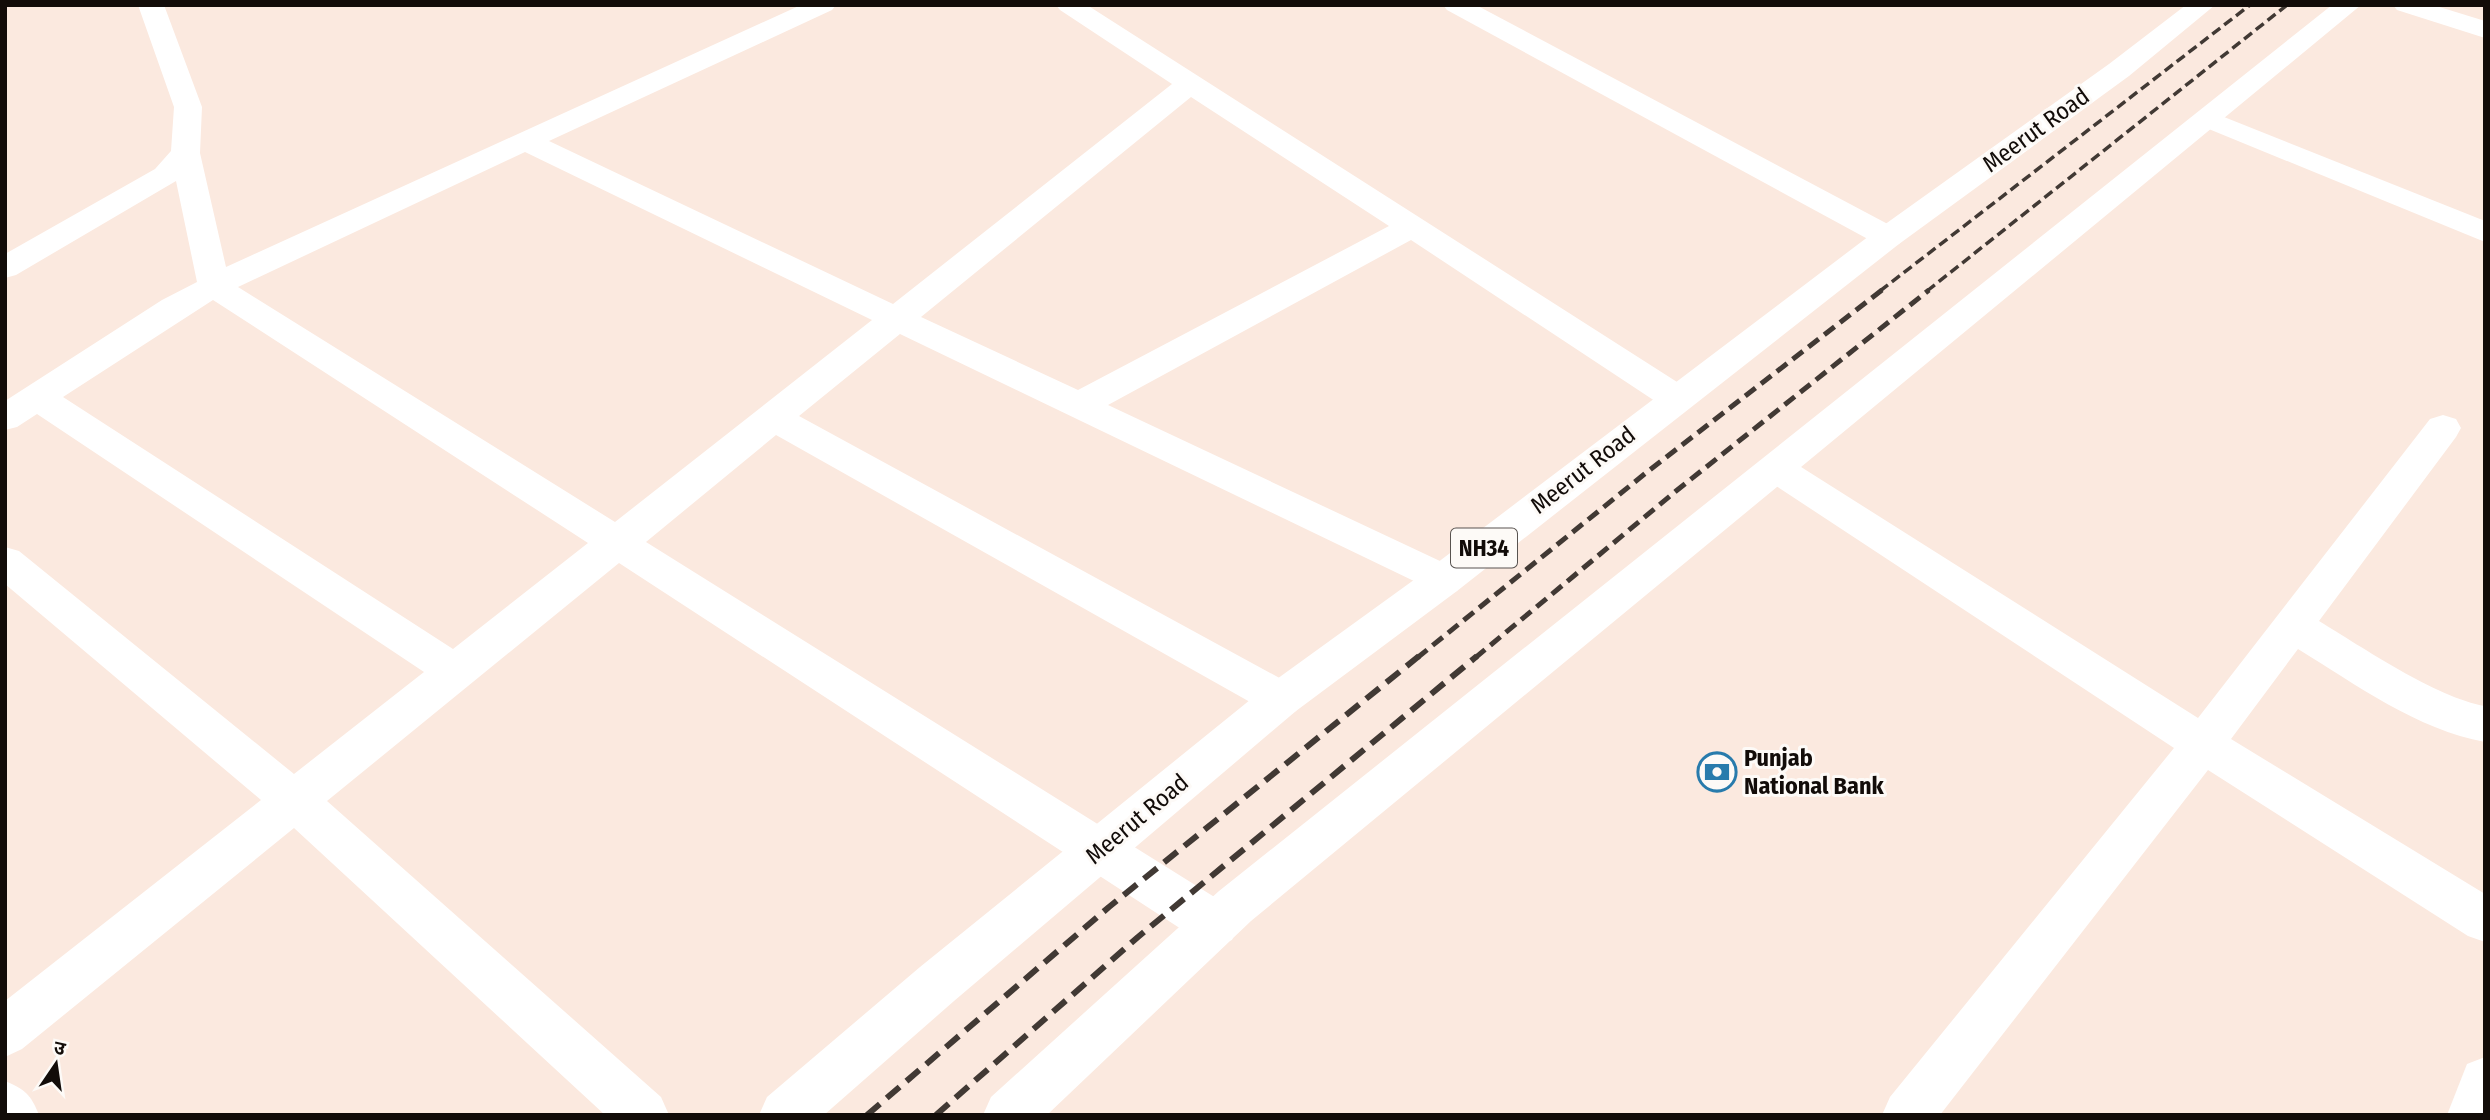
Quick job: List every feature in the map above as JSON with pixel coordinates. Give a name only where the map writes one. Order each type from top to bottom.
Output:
[{"type":"main road","points":[[152,5],[188,107],[185,153],[214,286],[1215,924]]},
{"type":"main road","points":[[5,418],[174,308],[214,286],[823,5]]},
{"type":"main road","points":[[1069,5],[1676,398]]},
{"type":"main road","points":[[1456,5],[1888,237]]},
{"type":"main road","name":"Meerut Road","points":[[785,1115],[858,1051],[1281,699],[1443,580],[1888,237],[2119,70],[2202,5]]},
{"type":"main road","points":[[1009,1115],[1215,924],[2348,5]]},
{"type":"main road","points":[[2406,5],[2485,30]]},
{"type":"main road","points":[[5,1032],[1190,83]]},
{"type":"main road","points":[[2209,120],[2485,232]]},
{"type":"main road","points":[[525,141],[1443,580]]},
{"type":"main road","points":[[5,268],[165,175],[185,153]]},
{"type":"main road","points":[[1076,406],[1412,227]]},
{"type":"main road","points":[[37,397],[456,673]]},
{"type":"main road","points":[[773,418],[1281,699]]},
{"type":"main road","points":[[1908,1115],[2203,744],[2444,428]]},
{"type":"main road","points":[[1777,468],[2203,744],[2485,920]]},
{"type":"main road","points":[[5,562],[295,801],[643,1115]]},
{"type":"main road","points":[[2292,626],[2438,709],[2477,725],[2485,724]]},
{"type":"main road","points":[[2473,1115],[2485,1082]]},
{"type":"main road","points":[[5,1106],[12,1115]]},
{"type":"railway","points":[[1880,291],[2250,5]]},
{"type":"railway","points":[[1927,291],[2287,5]]},
{"type":"railway","points":[[1417,658],[1647,472],[1882,290]]},
{"type":"railway","points":[[1475,658],[1676,491],[1929,290]]},
{"type":"railway","points":[[867,1115],[1109,907],[1419,656]]},
{"type":"railway","points":[[936,1115],[1138,937],[1477,656]]},
{"type":"place","name":"Punjab National Bank","points":[[1717,772]]}]
